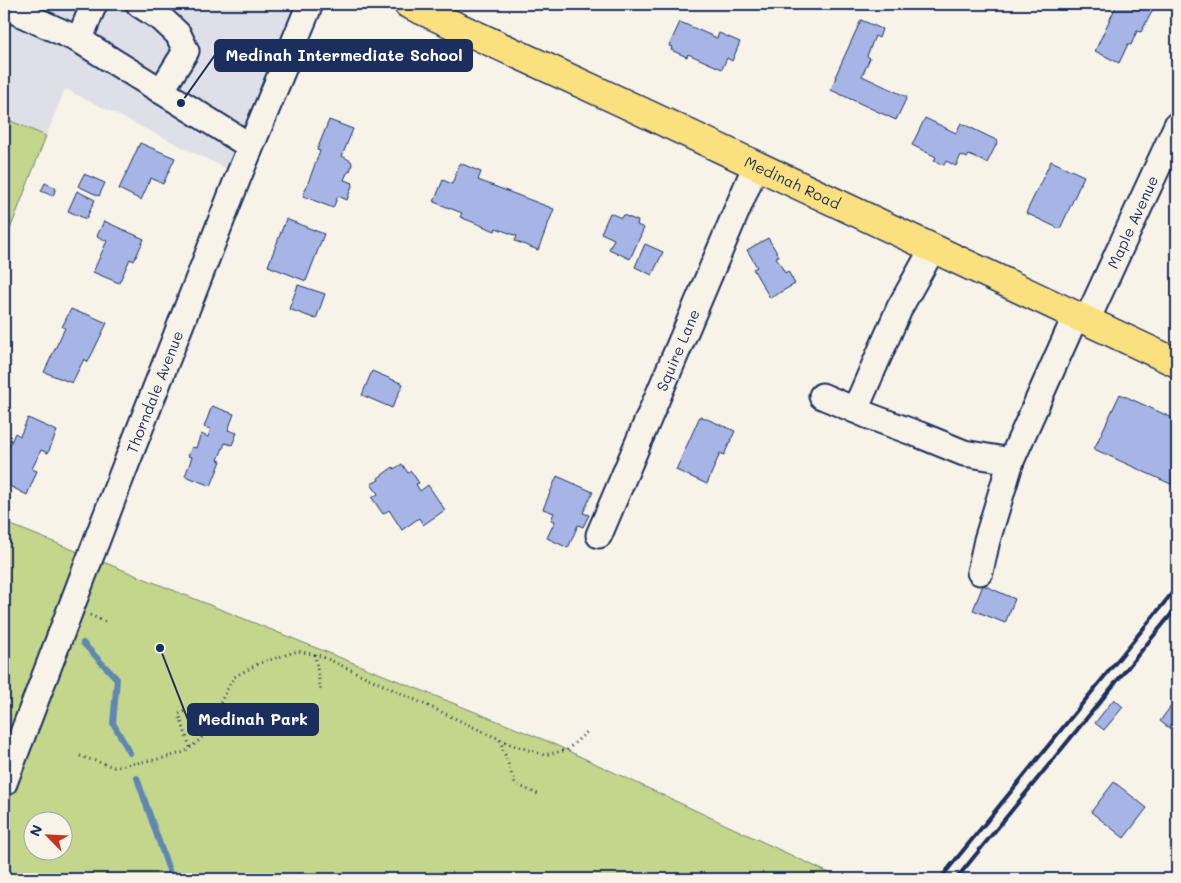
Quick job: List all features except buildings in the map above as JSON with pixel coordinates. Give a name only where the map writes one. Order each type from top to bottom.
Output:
[{"type":"main road","name":"Medinah Road","points":[[408,4],[616,98],[1177,363]]},
{"type":"street","points":[[79,40],[94,4]]},
{"type":"street","points":[[139,4],[162,19],[178,34],[186,51],[161,91]]},
{"type":"street","name":"Thorndale Avenue","points":[[4,783],[112,499],[250,146],[310,4]]},
{"type":"street","points":[[4,6],[79,40],[250,146]]},
{"type":"street","name":"Maple Avenue","points":[[980,572],[987,540],[1011,461],[1177,125]]},
{"type":"street","name":"Squire Lane","points":[[599,535],[756,165]]},
{"type":"street","points":[[854,410],[900,306],[933,248]]},
{"type":"street","points":[[822,396],[964,453],[1011,461]]},
{"type":"path","points":[[80,756],[114,767],[164,758],[185,752],[201,739],[234,677],[260,663],[298,651],[321,656],[510,744],[544,755],[566,750],[589,730]]},
{"type":"path","points":[[315,654],[321,693]]},
{"type":"path","points":[[190,748],[179,714],[194,708],[212,719]]},
{"type":"path","points":[[500,739],[515,784],[538,794]]},
{"type":"shaded area","points":[[4,4],[310,4],[239,175],[65,89],[46,136],[4,118]]},
{"type":"green space","points":[[4,118],[46,136],[4,245]]},
{"type":"green space","points":[[4,522],[547,741],[842,879],[4,879]]},
{"type":"waterway","points":[[83,643],[117,679],[113,723],[130,753]]},
{"type":"waterway","points":[[137,778],[172,879]]},
{"type":"railway","points":[[940,879],[1177,587]]},
{"type":"railway","points":[[956,879],[1177,607]]},
{"type":"place","name":"Medinah Intermediate School","points":[[181,103]]},
{"type":"place","name":"Medinah Park","points":[[160,648]]}]
